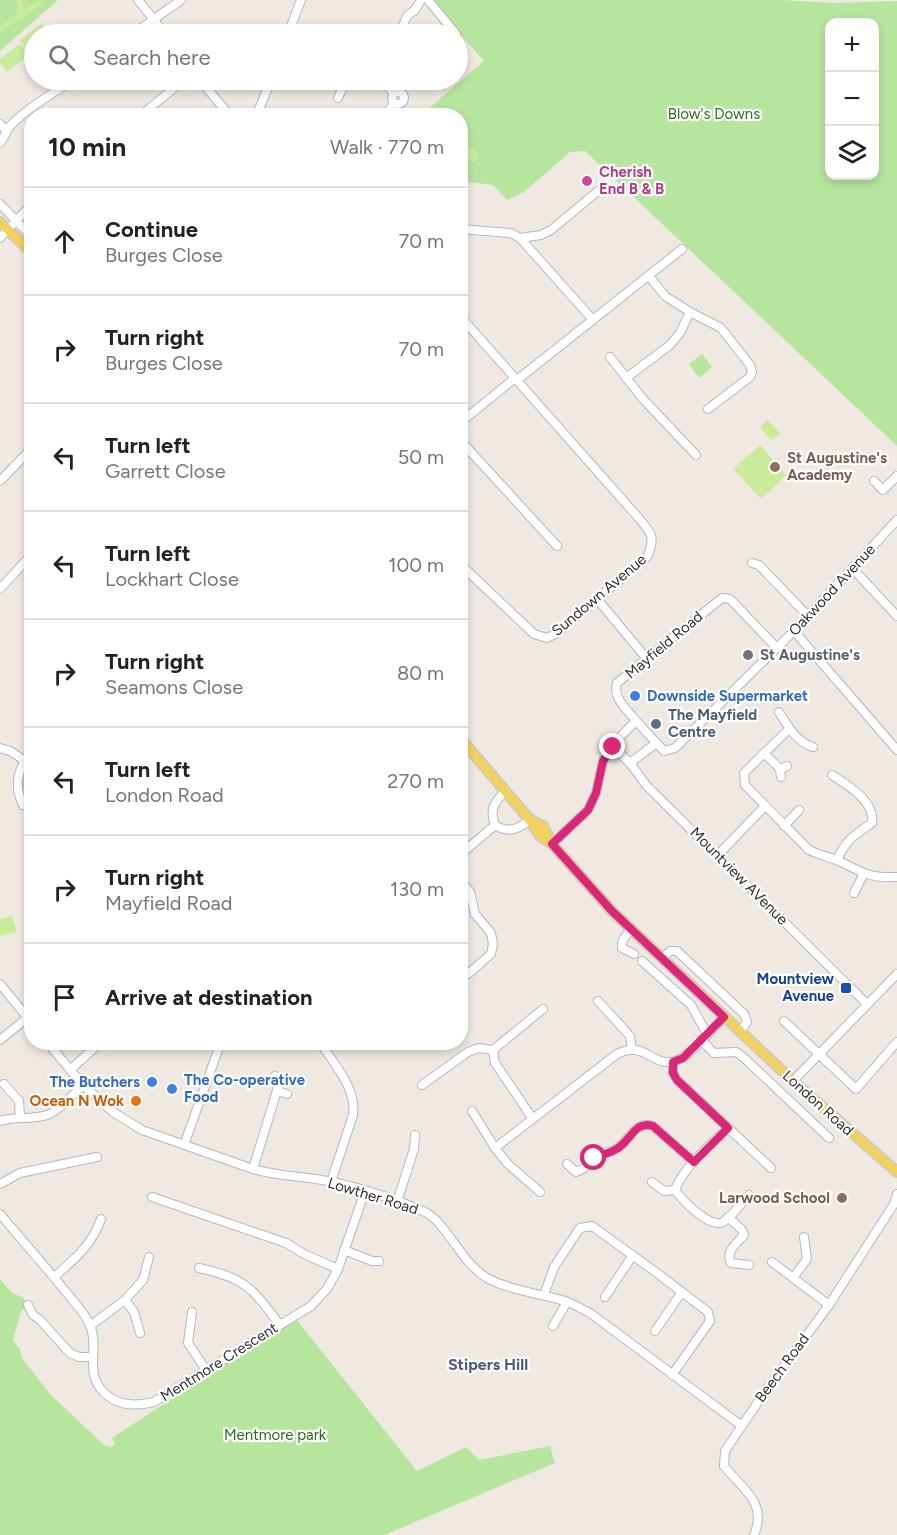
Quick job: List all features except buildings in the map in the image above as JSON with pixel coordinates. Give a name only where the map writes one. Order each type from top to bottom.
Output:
[{"type":"main road","points":[[0,222],[24,245]]},
{"type":"main road","name":"London Road","points":[[468,747],[530,820],[543,826],[552,844],[589,887],[631,930],[793,1081],[897,1172]]},
{"type":"street","points":[[138,0],[156,24]]},
{"type":"street","points":[[147,24],[181,0]]},
{"type":"street","points":[[292,24],[301,0]]},
{"type":"street","points":[[404,24],[407,16],[415,10],[421,0]]},
{"type":"street","points":[[428,0],[448,24]]},
{"type":"street","points":[[33,108],[59,90]]},
{"type":"street","points":[[150,108],[172,90]]},
{"type":"street","points":[[208,90],[223,108]]},
{"type":"street","points":[[259,108],[267,90]]},
{"type":"street","points":[[338,98],[342,90]]},
{"type":"street","points":[[390,90],[394,93],[401,93],[404,99]]},
{"type":"street","points":[[394,93],[392,98],[394,103]]},
{"type":"street","points":[[404,99],[414,100]]},
{"type":"street","points":[[394,103],[399,104],[404,99]]},
{"type":"street","points":[[391,108],[394,103]]},
{"type":"street","points":[[0,142],[7,131],[24,115]]},
{"type":"street","points":[[0,124],[7,131]]},
{"type":"street","points":[[520,238],[541,235],[551,230],[598,191]]},
{"type":"street","points":[[0,204],[24,227]]},
{"type":"street","points":[[0,237],[24,212]]},
{"type":"street","points":[[468,230],[511,233],[520,238],[592,320]]},
{"type":"street","points":[[468,417],[682,249]]},
{"type":"street","points":[[649,276],[665,296],[721,328],[750,365],[752,372],[750,377],[708,409]]},
{"type":"street","points":[[626,378],[670,345],[680,333],[690,312]]},
{"type":"street","points":[[468,325],[516,379]]},
{"type":"street","points":[[610,357],[643,399],[696,455]]},
{"type":"street","name":"Sundown Avenue","points":[[468,572],[534,634],[547,638],[557,633],[598,600],[647,557],[653,545],[651,533],[516,379]]},
{"type":"street","points":[[468,449],[557,546]]},
{"type":"street","points":[[0,481],[24,456]]},
{"type":"street","points":[[874,481],[883,490],[897,476]]},
{"type":"street","name":"Oakwood Avenue","points":[[655,744],[664,751],[675,748],[794,631],[897,520]]},
{"type":"street","points":[[752,562],[759,565],[807,615]]},
{"type":"street","points":[[0,589],[24,563]]},
{"type":"street","points":[[852,568],[897,616]]},
{"type":"street","name":"Mayfield Road","points":[[636,722],[617,697],[615,690],[617,684],[722,598],[730,599],[777,648]]},
{"type":"street","points":[[598,600],[647,658]]},
{"type":"street","points":[[794,631],[897,750]]},
{"type":"street","points":[[779,712],[789,729],[804,745],[813,747]]},
{"type":"street","points":[[552,844],[588,810],[596,793],[603,761],[619,738],[636,722],[655,744],[630,763]]},
{"type":"street","points":[[789,729],[744,773],[746,785],[808,850],[876,878],[897,878]]},
{"type":"street","name":"Mountview AVenue","points":[[613,747],[630,763],[646,784],[867,1004]]},
{"type":"street","points":[[0,748],[24,760],[19,769],[17,786],[24,804]]},
{"type":"street","points":[[765,754],[783,771]]},
{"type":"street","points":[[832,776],[848,785],[870,806],[876,826],[849,839],[844,844],[837,860]]},
{"type":"street","points":[[848,785],[854,777]]},
{"type":"street","points":[[506,792],[493,805],[492,818],[495,825],[504,830],[512,830],[530,820]]},
{"type":"street","points":[[717,855],[765,806]]},
{"type":"street","points":[[784,825],[799,810]]},
{"type":"street","points":[[468,848],[495,825]]},
{"type":"street","points":[[854,892],[864,873]]},
{"type":"street","points":[[468,890],[475,914],[491,933],[493,944],[491,954],[468,974]]},
{"type":"street","points":[[631,930],[621,945],[622,948],[634,954]]},
{"type":"street","points":[[663,958],[670,951],[677,951],[744,1014],[747,1022],[741,1031]]},
{"type":"street","points":[[642,961],[691,1005],[704,1037]]},
{"type":"street","points":[[793,1081],[897,974]]},
{"type":"street","points":[[0,984],[24,1015]]},
{"type":"street","points":[[598,1000],[630,1036],[632,1050]]},
{"type":"street","points":[[422,1085],[468,1052],[479,1048],[493,1050],[543,1009]]},
{"type":"street","points":[[495,1148],[617,1054],[632,1050],[643,1051],[656,1060],[673,1062],[683,1058],[724,1017]]},
{"type":"street","points":[[784,1021],[856,1089],[897,1042]]},
{"type":"street","points":[[0,1040],[24,1024]]},
{"type":"street","name":"London Road","points":[[704,1037],[714,1053],[736,1052],[742,1056],[829,1138]]},
{"type":"street","name":"Lowther Road","points":[[54,1050],[83,1085],[113,1112],[142,1130],[270,1174],[331,1182],[426,1213],[436,1220],[459,1252],[485,1277],[507,1286],[567,1302],[590,1313],[742,1426]]},
{"type":"street","points":[[70,1070],[92,1050]]},
{"type":"street","points":[[184,1145],[217,1050]]},
{"type":"street","points":[[325,1050],[351,1092],[354,1104],[353,1115],[331,1182]]},
{"type":"street","points":[[493,1050],[495,1063],[532,1119]]},
{"type":"street","points":[[673,1062],[673,1073],[677,1080],[771,1168]]},
{"type":"street","points":[[253,1169],[279,1084],[275,1076]]},
{"type":"street","points":[[4,1084],[19,1101],[20,1117]]},
{"type":"street","points":[[0,1121],[45,1116],[55,1111],[83,1085]]},
{"type":"street","points":[[276,1091],[287,1094]]},
{"type":"street","points":[[472,1111],[508,1164],[540,1192]]},
{"type":"street","points":[[567,1164],[576,1172],[586,1168],[594,1158],[618,1149],[638,1127],[646,1124],[653,1126],[694,1162]]},
{"type":"street","points":[[675,1190],[678,1181],[694,1162],[728,1128]]},
{"type":"street","points":[[397,1202],[414,1149],[415,1135]]},
{"type":"street","points":[[0,1184],[20,1173],[97,1157]]},
{"type":"street","points":[[652,1182],[664,1191],[675,1190]]},
{"type":"street","points":[[675,1190],[709,1222],[716,1224],[722,1223],[750,1195]]},
{"type":"street","name":"Mentmore Crescent","points":[[0,1214],[84,1314],[93,1334],[93,1372],[99,1387],[110,1399],[138,1406],[154,1402],[310,1306],[327,1289],[338,1269],[364,1191]]},
{"type":"street","name":"Beech Road","points":[[754,1535],[760,1523],[756,1502],[724,1466],[725,1451],[829,1305],[896,1203],[897,1194]]},
{"type":"street","points":[[152,1197],[286,1243],[338,1269]]},
{"type":"street","points":[[728,1217],[742,1230],[744,1235],[730,1251],[731,1263],[748,1265]]},
{"type":"street","points":[[54,1277],[86,1249],[98,1230],[101,1219]]},
{"type":"street","points":[[544,1295],[554,1267],[580,1228],[592,1226],[708,1312],[710,1321],[672,1376]]},
{"type":"street","points":[[793,1278],[807,1259],[804,1237]]},
{"type":"street","points":[[344,1250],[372,1261],[379,1261]]},
{"type":"street","points":[[605,1297],[633,1256]]},
{"type":"street","points":[[90,1326],[125,1300],[143,1280],[149,1257]]},
{"type":"street","points":[[772,1262],[829,1305]]},
{"type":"street","points":[[199,1268],[239,1280],[255,1291],[279,1325]]},
{"type":"street","points":[[655,1331],[682,1292]]},
{"type":"street","points":[[125,1300],[134,1312],[140,1333]]},
{"type":"street","points":[[553,1326],[567,1302]]},
{"type":"street","points":[[28,1305],[33,1315],[70,1353],[79,1357],[93,1357]]},
{"type":"street","points":[[192,1312],[188,1343],[206,1370]]},
{"type":"green space","points":[[0,0],[58,0],[31,24],[24,24],[24,30],[0,51]]},
{"type":"green space","points":[[15,0],[22,0],[24,10],[40,0],[44,3],[0,32],[0,26],[17,13]]},
{"type":"green space","name":"Blow's Downs","points":[[430,0],[783,0],[833,3],[897,1],[897,446],[585,151],[570,152],[524,192],[507,200],[493,185],[468,182],[468,108],[429,108],[450,90],[468,90],[468,75],[484,61],[468,43],[468,24],[451,24]]},
{"type":"green space","points":[[20,44],[24,49],[24,59],[7,72],[0,63],[0,59]]},
{"type":"green space","points":[[468,143],[480,157],[473,163],[468,157]]},
{"type":"green space","points":[[702,354],[712,367],[699,378],[689,364]]},
{"type":"green space","points":[[768,420],[780,433],[771,440],[760,427]]},
{"type":"green space","points":[[760,445],[786,475],[761,499],[733,469]]},
{"type":"green space","points":[[24,774],[24,801],[21,789]]},
{"type":"green space","points":[[12,916],[17,932],[0,936],[0,919]]},
{"type":"green space","name":"Mentmore park","points":[[0,1279],[12,1293],[27,1302],[21,1311],[13,1340],[20,1349],[22,1358],[50,1394],[104,1445],[110,1447],[115,1445],[112,1438],[295,1318],[417,1471],[466,1447],[479,1460],[550,1446],[555,1463],[384,1535],[0,1535]]},
{"type":"place","name":"Cherish End B & B","points":[[587,181]]},
{"type":"place","name":"St Augustine's Academy","points":[[775,467]]},
{"type":"place","name":"St Augustine's","points":[[748,655]]},
{"type":"place","name":"Downside Supermarket","points":[[635,696]]},
{"type":"place","name":"The Mayfield Centre","points":[[656,724]]},
{"type":"place","name":"Mountview Avenue","points":[[846,988]]},
{"type":"place","name":"The Butchers","points":[[152,1082]]},
{"type":"place","name":"The Co-operative Food","points":[[172,1089]]},
{"type":"place","name":"Ocean N Wok","points":[[136,1101]]},
{"type":"place","name":"Larwood School","points":[[842,1198]]},
{"type":"district","name":"Stipers Hill","points":[[488,1364]]},
{"type":"route","points":[[594,1158],[618,1149],[638,1127],[646,1124],[653,1126],[694,1162],[728,1128],[677,1080],[673,1073],[673,1062],[683,1058],[724,1017],[612,911],[552,844],[588,810],[596,793],[603,761],[613,747]]}]
